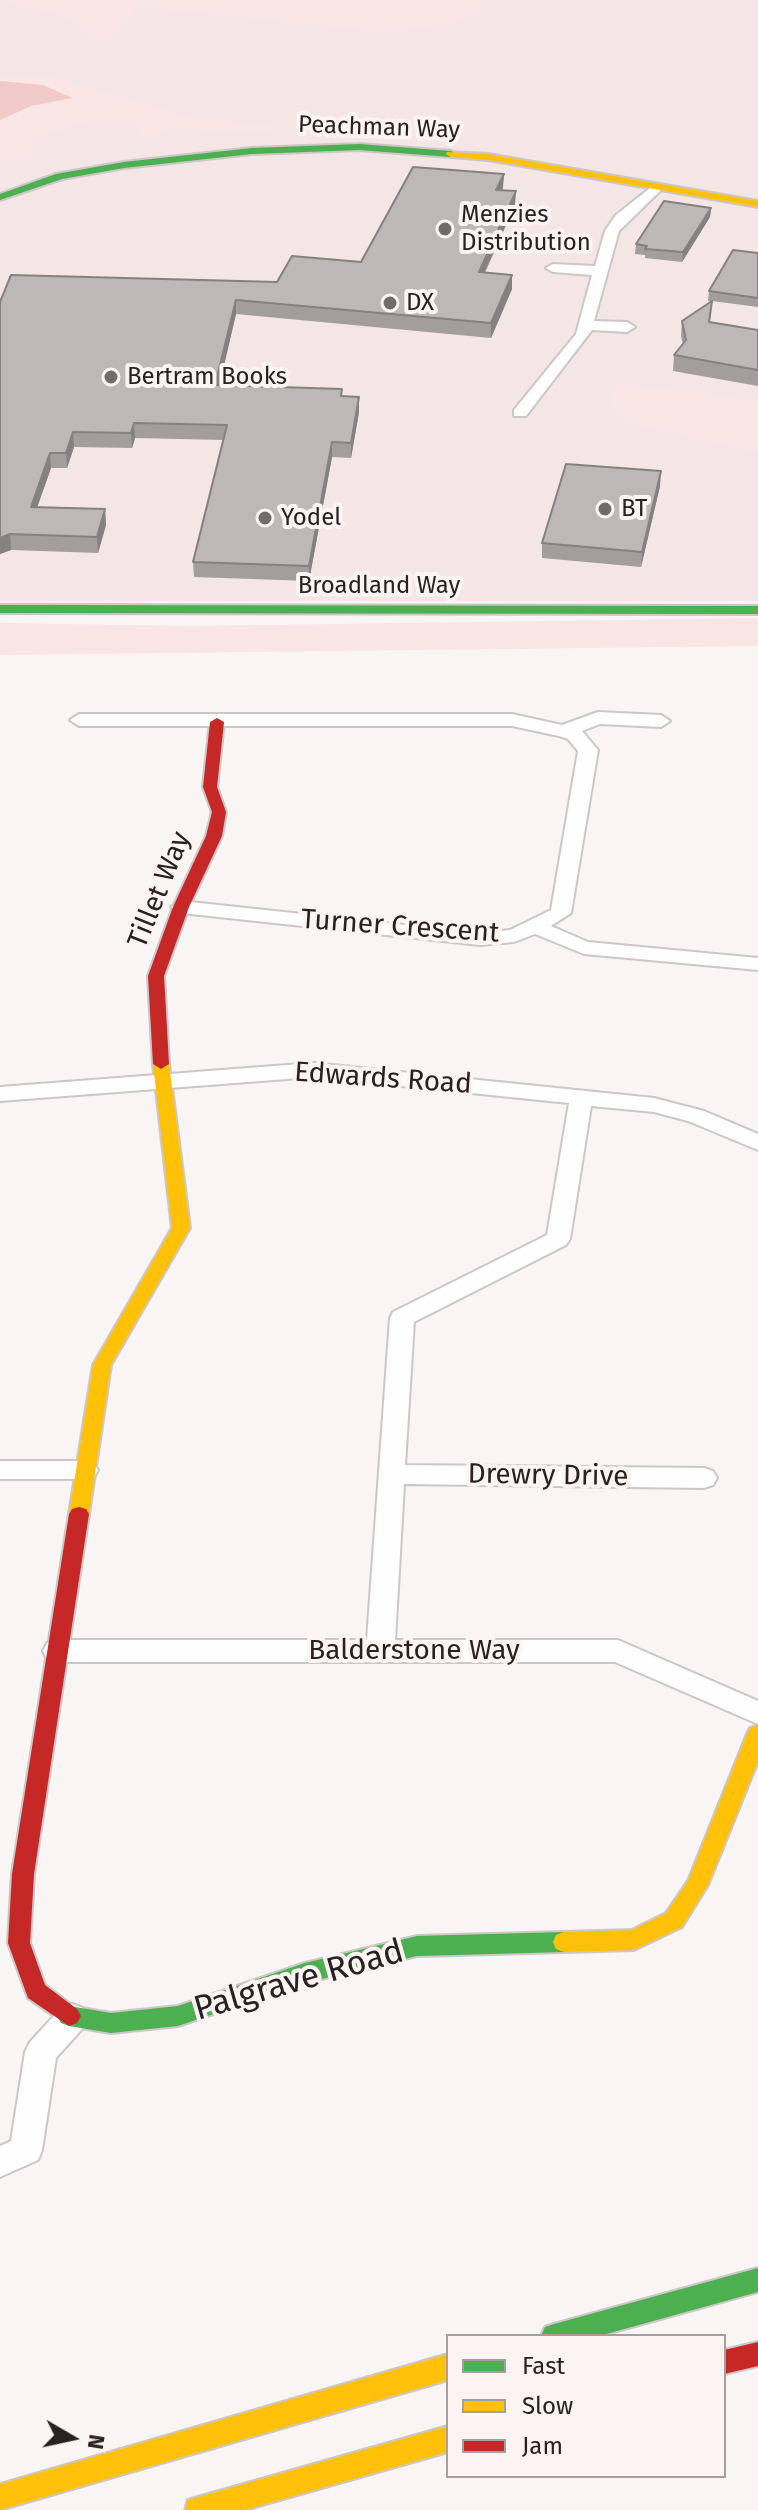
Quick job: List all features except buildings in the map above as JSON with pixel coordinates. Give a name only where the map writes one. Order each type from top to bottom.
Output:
[{"type":"main road","name":"Peachman Way","points":[[0,197],[60,176],[124,165],[252,151],[333,147],[462,154],[758,204]]},
{"type":"main road","name":"Broadland Way","points":[[0,609],[758,610]]},
{"type":"main road","name":"Tillet Way","points":[[164,1080],[157,1033],[156,976],[181,907],[214,836],[219,812],[210,787],[217,722]]},
{"type":"main road","name":"Palgrave Road","points":[[164,1080],[181,1228],[102,1365],[57,1651],[11,1874],[19,1943],[36,1991],[72,2018],[111,2023],[178,2016],[305,1973],[417,1946],[634,1940],[674,1920],[697,1885],[758,1734]]},
{"type":"main road","points":[[561,2334],[758,2280]]},
{"type":"main road","points":[[726,2362],[758,2354]]},
{"type":"main road","points":[[0,2497],[446,2368]]},
{"type":"main road","points":[[198,2510],[446,2440]]},
{"type":"street","points":[[520,413],[575,348],[587,325],[612,231],[621,218],[655,188]]},
{"type":"street","points":[[553,268],[601,271]]},
{"type":"street","points":[[587,325],[627,327]]},
{"type":"street","points":[[79,720],[512,720],[564,731],[598,718],[661,721]]},
{"type":"street","name":"Turner Crescent","points":[[181,907],[480,939],[514,936],[536,927],[561,913],[588,750],[575,735],[564,731]]},
{"type":"street","points":[[536,927],[584,948],[758,964]]},
{"type":"street","name":"Edwards Road","points":[[0,1094],[313,1070],[654,1105],[682,1112],[758,1143]]},
{"type":"street","points":[[380,1651],[402,1318],[558,1239],[581,1097]]},
{"type":"street","points":[[0,1470],[85,1470]]},
{"type":"street","name":"Drewry Drive","points":[[393,1474],[704,1478]]},
{"type":"street","name":"Balderstone Way","points":[[57,1651],[618,1651],[758,1713]]},
{"type":"street","points":[[0,2162],[26,2150],[41,2052],[72,2018]]},
{"type":"shaded area","points":[[0,0],[758,0],[758,601],[0,601]]},
{"type":"shaded area","points":[[0,0],[144,0],[103,42],[91,40],[85,29],[62,15]]},
{"type":"shaded area","points":[[154,0],[484,0],[477,13],[459,22],[415,30],[377,32],[145,8]]},
{"type":"shaded area","points":[[0,77],[54,77],[194,118],[287,127],[284,130],[240,133],[172,129],[145,139],[138,137],[142,127],[131,121],[89,122],[35,138],[30,144],[37,153],[32,158],[0,162]]},
{"type":"shaded area","points":[[0,81],[43,85],[72,98],[31,106],[0,120]]},
{"type":"shaded area","points":[[619,383],[758,400],[758,453],[630,424],[614,411],[610,395]]},
{"type":"shaded area","points":[[758,618],[758,646],[0,655],[0,623],[192,626]]},
{"type":"traffic: fast","points":[[0,197],[60,176],[124,165],[252,151],[359,147],[451,154]]},
{"type":"traffic: fast","points":[[0,609],[758,610]]},
{"type":"traffic: fast","points":[[69,2016],[111,2023],[178,2016],[305,1973],[417,1946],[564,1942]]},
{"type":"traffic: fast","points":[[561,2334],[758,2280]]},
{"type":"traffic: slow","points":[[451,154],[488,157],[758,204]]},
{"type":"traffic: slow","points":[[79,1514],[102,1365],[181,1228],[161,1064]]},
{"type":"traffic: slow","points":[[564,1942],[634,1940],[674,1920],[697,1885],[758,1734]]},
{"type":"traffic: slow","points":[[0,2497],[446,2368]]},
{"type":"traffic: slow","points":[[198,2510],[446,2440]]},
{"type":"traffic: jam","points":[[161,1064],[156,976],[181,907],[214,836],[219,812],[210,787],[217,722]]},
{"type":"traffic: jam","points":[[69,2016],[36,1991],[19,1943],[23,1874],[79,1514]]},
{"type":"traffic: jam","points":[[726,2362],[758,2354]]},
{"type":"place","name":"Menzies Distribution","points":[[445,229]]},
{"type":"place","name":"DX","points":[[390,303]]},
{"type":"place","name":"Bertram Books","points":[[111,377]]},
{"type":"place","name":"BT","points":[[605,509]]},
{"type":"place","name":"Yodel","points":[[265,518]]}]
